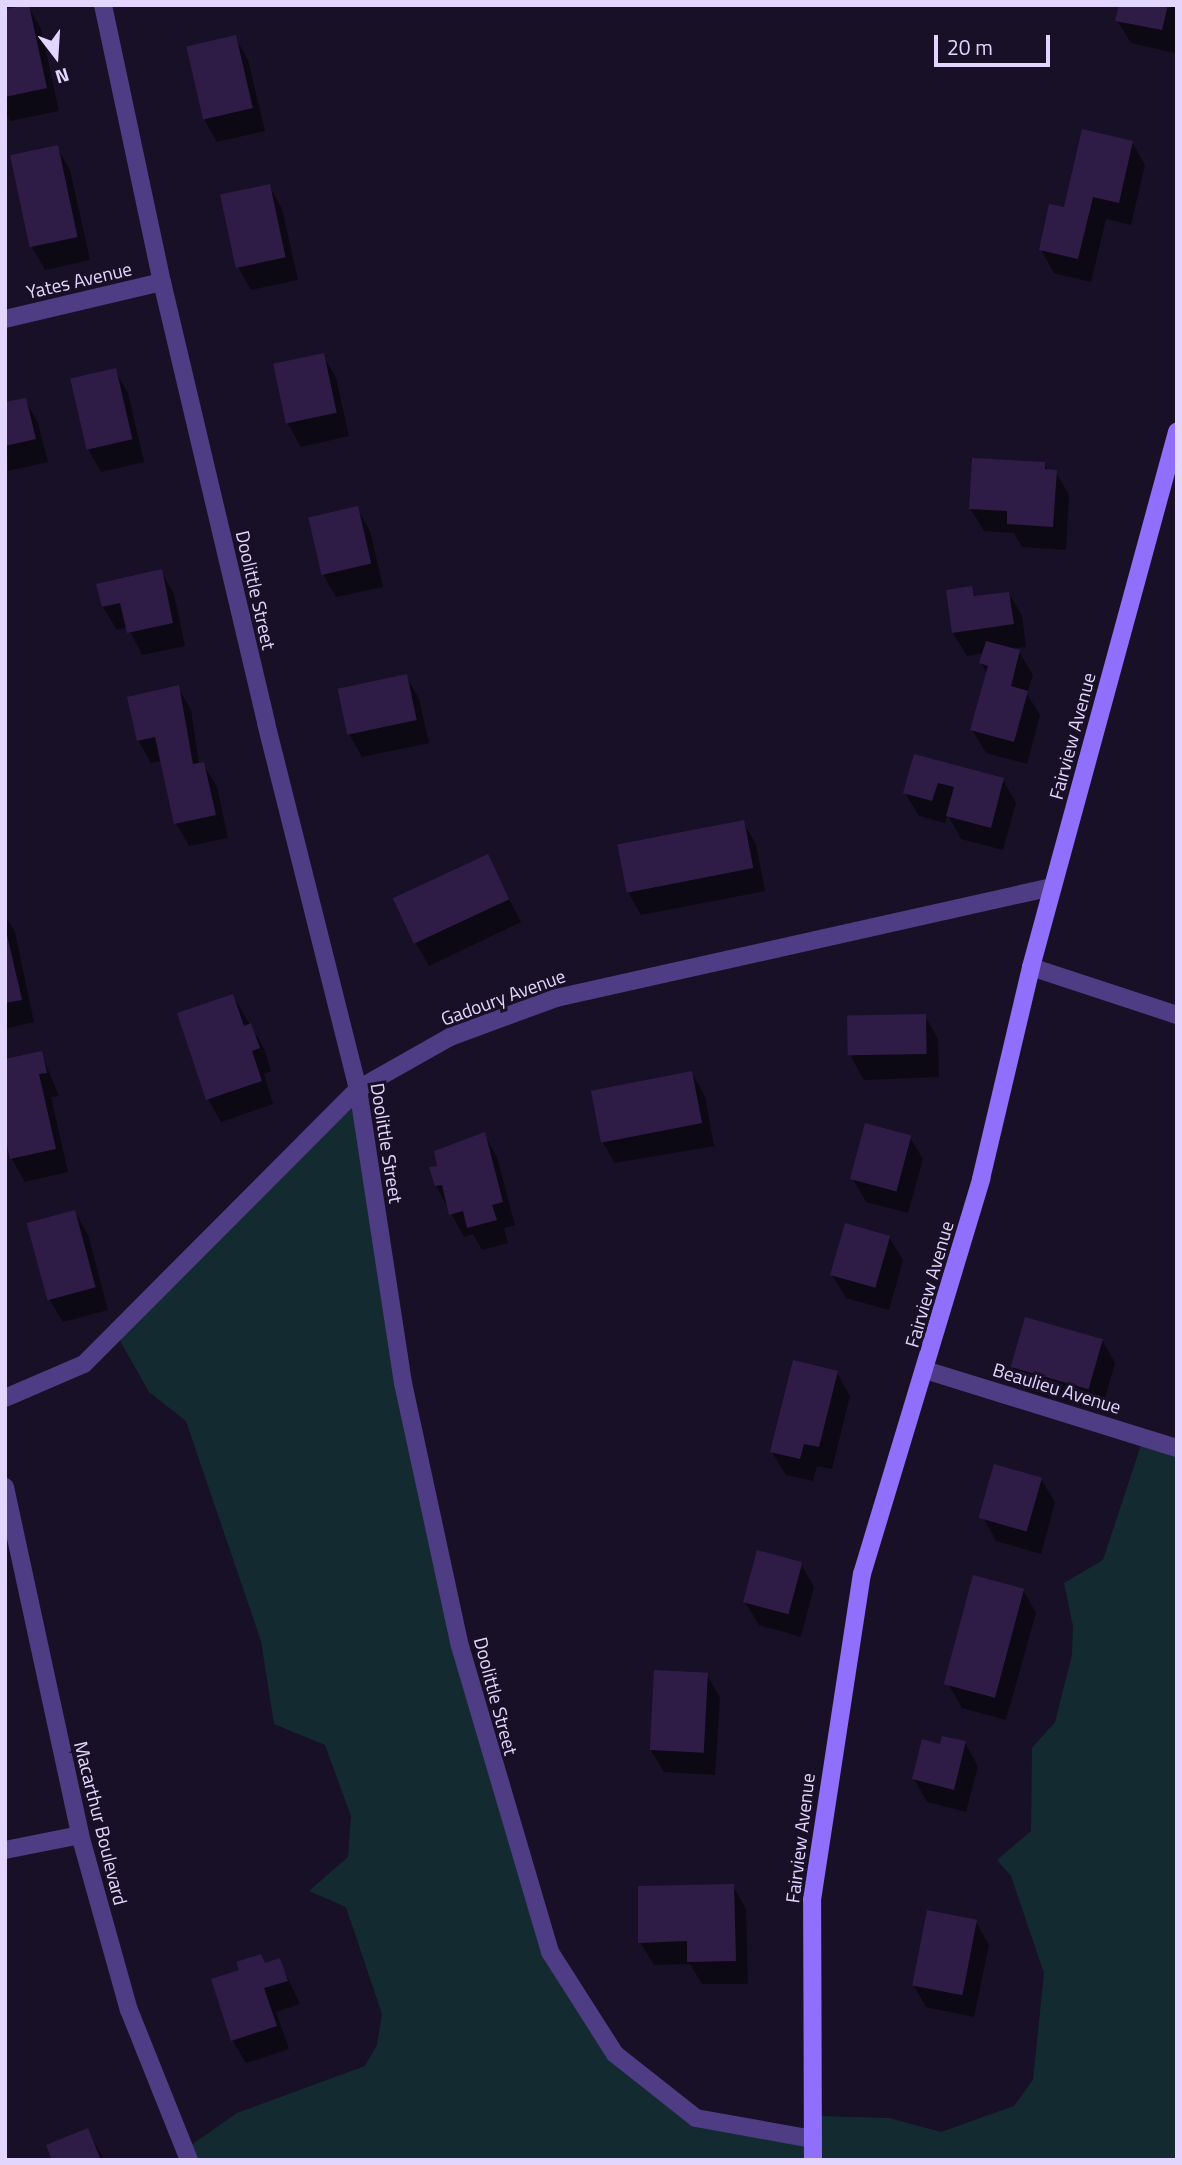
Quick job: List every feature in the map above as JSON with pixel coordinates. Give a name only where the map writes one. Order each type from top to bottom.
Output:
[{"type":"main road","name":"Fairview Avenue","points":[[813,2160],[812,1900],[835,1725],[862,1574],[981,1179],[1031,967],[1177,432]]},
{"type":"street","name":"Doolittle Street","points":[[103,5],[162,282],[265,723],[358,1089],[403,1383],[460,1646],[550,1952],[615,2054],[696,2118],[813,2139]]},
{"type":"street","name":"Yates Avenue","points":[[5,319],[162,282]]},
{"type":"street","name":"Gadoury Avenue","points":[[5,1398],[84,1364],[358,1089],[450,1037],[556,998],[1052,887]]},
{"type":"street","points":[[1031,967],[1177,1016]]},
{"type":"street","name":"Beaulieu Avenue","points":[[925,1370],[1177,1448]]},
{"type":"street","name":"Macarthur Boulevard","points":[[5,1487],[80,1835],[129,2010],[189,2160]]},
{"type":"street","points":[[5,1850],[80,1835]]},
{"type":"green space","points":[[357,1105],[406,1403],[538,1925],[616,2062],[688,2117],[805,2140],[818,2116],[889,2118],[941,2132],[1014,2106],[1033,2080],[1044,1973],[1011,1876],[997,1860],[1031,1831],[1032,1748],[1055,1722],[1072,1655],[1073,1626],[1064,1583],[1103,1560],[1141,1445],[1177,1456],[1177,2160],[188,2160],[187,2148],[237,2113],[365,2066],[377,2045],[382,2014],[346,1907],[309,1891],[348,1857],[351,1816],[325,1745],[274,1724],[261,1641],[186,1421],[149,1392],[118,1337],[341,1110]]},
{"type":"building","points":[[29,5],[47,88],[5,97],[5,9]]},
{"type":"building","points":[[1119,5],[1168,5],[1162,30],[1115,21]]},
{"type":"building","points":[[236,35],[253,108],[203,120],[186,46]]},
{"type":"building","points":[[1082,129],[1133,141],[1119,203],[1093,197],[1078,259],[1039,250],[1049,204],[1064,207]]},
{"type":"building","points":[[58,145],[78,237],[30,247],[10,155]]},
{"type":"building","points":[[270,184],[286,257],[236,268],[220,195]]},
{"type":"building","points":[[324,353],[337,413],[286,423],[273,364]]},
{"type":"building","points":[[116,368],[132,439],[87,450],[70,379]]},
{"type":"building","points":[[26,398],[36,439],[5,446],[5,402]]},
{"type":"building","points":[[972,458],[1045,462],[1045,469],[1057,470],[1053,527],[1007,524],[1007,511],[969,509]]},
{"type":"building","points":[[358,506],[371,563],[322,575],[308,517]]},
{"type":"building","points":[[162,569],[173,623],[127,633],[120,603],[102,607],[96,584]]},
{"type":"building","points":[[972,586],[974,596],[1009,592],[1014,624],[952,633],[946,590]]},
{"type":"building","points":[[986,641],[1020,650],[1011,686],[1028,691],[1014,742],[970,730],[988,666],[979,663]]},
{"type":"building","points":[[407,674],[417,720],[347,735],[338,689]]},
{"type":"building","points":[[179,685],[193,764],[204,762],[216,815],[174,824],[155,737],[137,741],[127,697]]},
{"type":"building","points":[[914,754],[1004,778],[991,828],[946,816],[954,787],[938,783],[932,801],[903,793]]},
{"type":"building","points":[[744,820],[753,868],[627,893],[617,845]]},
{"type":"building","points":[[488,854],[509,899],[414,944],[393,898]]},
{"type":"building","points":[[5,926],[22,1000],[5,1003]]},
{"type":"building","points":[[233,994],[244,1026],[251,1023],[260,1048],[252,1051],[262,1081],[206,1100],[177,1013]]},
{"type":"building","points":[[926,1014],[927,1054],[848,1055],[847,1015]]},
{"type":"building","points":[[42,1051],[47,1073],[39,1074],[56,1149],[10,1159],[5,1137],[5,1059]]},
{"type":"building","points":[[692,1071],[702,1123],[601,1143],[591,1091]]},
{"type":"building","points":[[865,1123],[911,1135],[896,1191],[850,1179]]},
{"type":"building","points":[[485,1132],[503,1202],[492,1205],[497,1220],[467,1228],[463,1211],[449,1215],[442,1185],[435,1186],[429,1167],[437,1166],[434,1151]]},
{"type":"building","points":[[75,1210],[96,1287],[47,1300],[27,1223]]},
{"type":"building","points":[[845,1223],[890,1236],[875,1288],[830,1275]]},
{"type":"building","points":[[1025,1317],[1103,1339],[1089,1389],[1011,1367]]},
{"type":"building","points":[[793,1360],[838,1371],[819,1447],[804,1444],[800,1459],[770,1452]]},
{"type":"building","points":[[994,1464],[1042,1478],[1027,1532],[979,1518]]},
{"type":"building","points":[[757,1550],[802,1562],[788,1614],[743,1602]]},
{"type":"building","points":[[973,1575],[1024,1589],[995,1698],[944,1684]]},
{"type":"building","points":[[654,1670],[708,1673],[704,1753],[650,1750]]},
{"type":"building","points":[[942,1736],[966,1741],[954,1790],[912,1779],[922,1739],[940,1744]]},
{"type":"building","points":[[734,1884],[736,1961],[687,1962],[687,1941],[638,1943],[638,1886]]},
{"type":"building","points":[[927,1910],[977,1920],[962,1995],[912,1986]]},
{"type":"building","points":[[261,1954],[265,1963],[280,1958],[288,1981],[264,1988],[277,2026],[231,2041],[211,1979],[239,1970],[236,1962]]},
{"type":"building","points":[[88,2128],[101,2160],[52,2160],[46,2145]]}]
